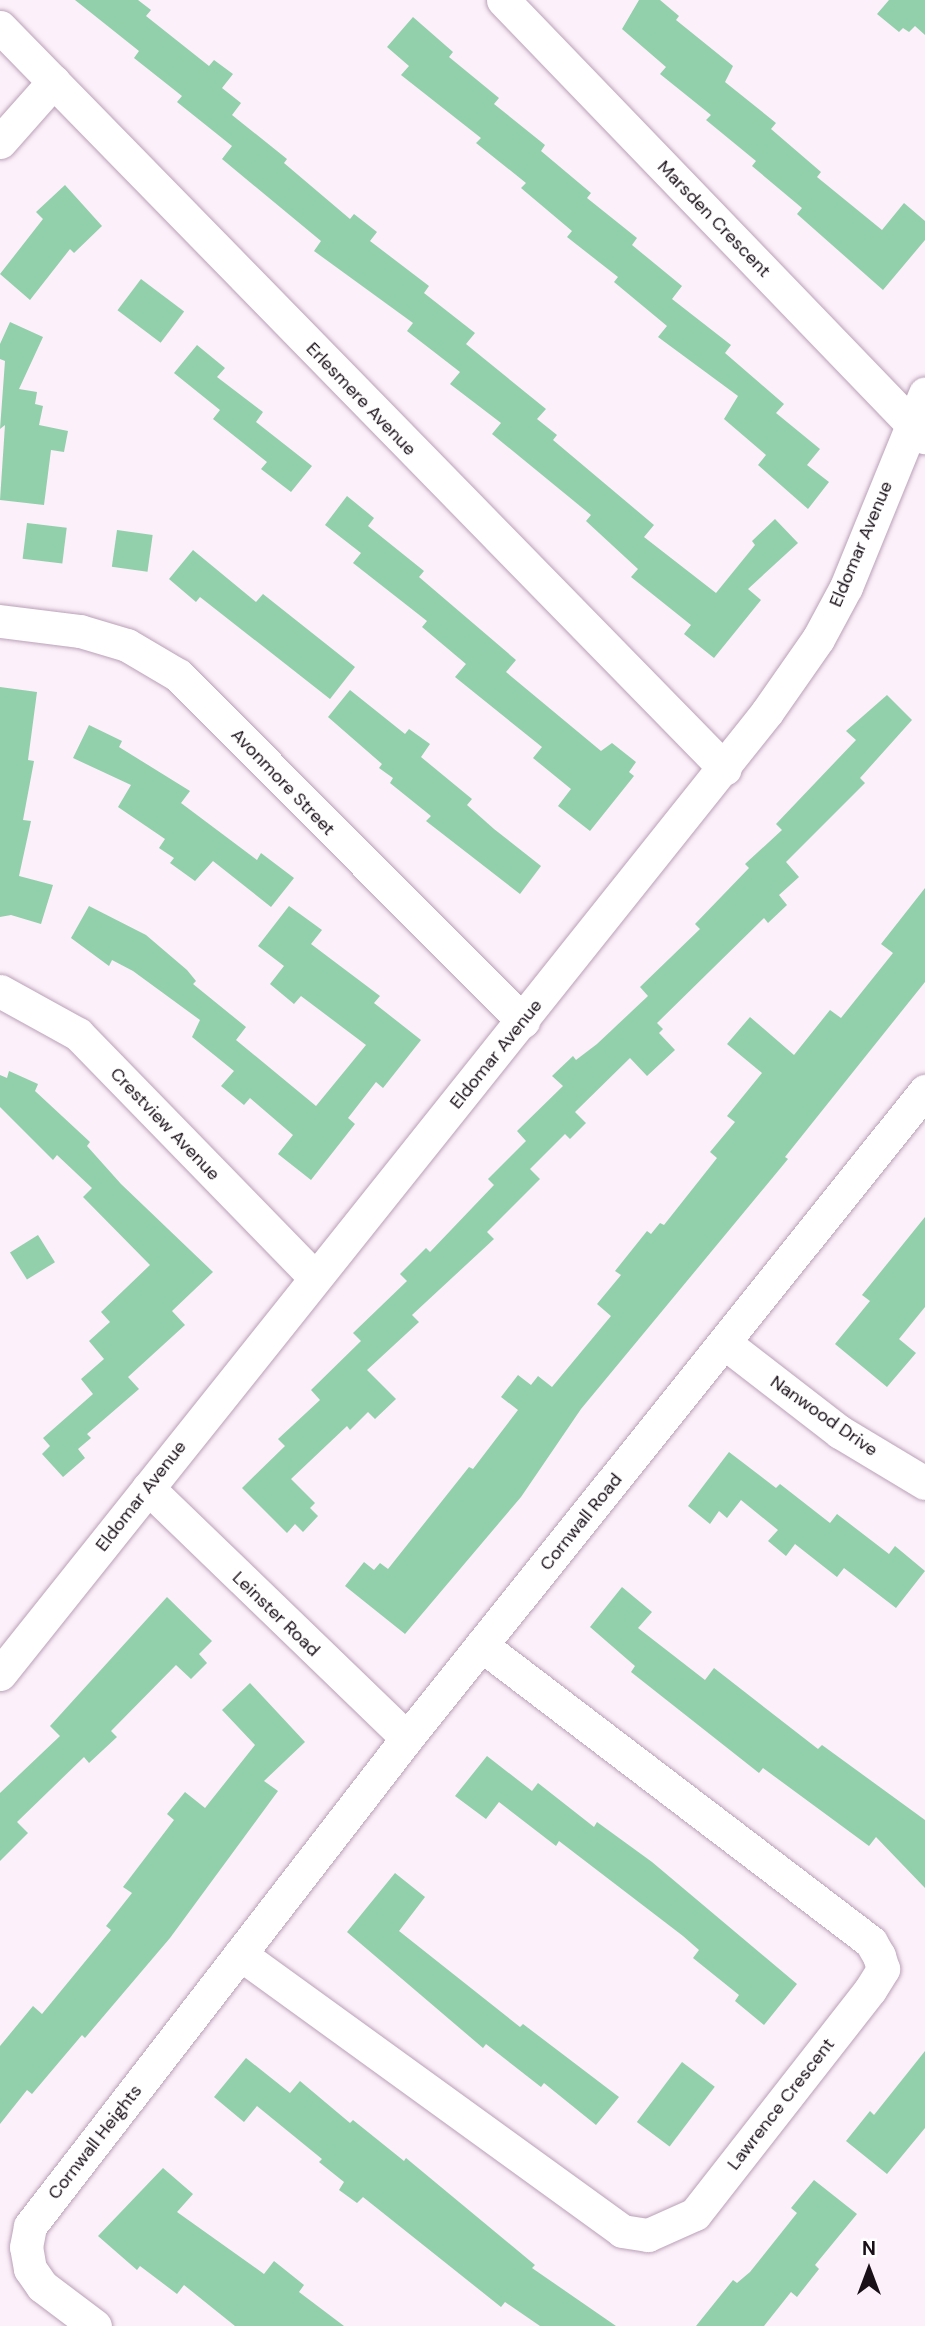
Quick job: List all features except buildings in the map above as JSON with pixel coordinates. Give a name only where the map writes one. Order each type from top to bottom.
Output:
[{"type":"street","name":"Marsden Crescent","points":[[503,0],[918,431]]},
{"type":"street","name":"Erlesmere Avenue","points":[[0,27],[725,769]]},
{"type":"street","points":[[0,142],[54,81]]},
{"type":"street","name":"Eldomar Avenue","points":[[0,1674],[314,1277],[725,769],[818,639],[846,587],[918,431],[925,393]]},
{"type":"street","name":"Avonmore Street","points":[[0,621],[80,631],[127,645],[178,675],[523,1021]]},
{"type":"street","name":"Crestview Avenue","points":[[0,991],[78,1034],[314,1277]]},
{"type":"street","name":"Cornwall Road","points":[[240,1954],[407,1738],[726,1344],[925,1091]]},
{"type":"street","name":"Nanwood Drive","points":[[726,1344],[840,1432],[925,1483]]},
{"type":"street","name":"Leinster Road","points":[[148,1488],[407,1738]]},
{"type":"street","name":"Lawrence Crescent","points":[[240,1954],[622,2231],[648,2235],[695,2214],[795,2086],[883,1969],[871,1942],[481,1645]]},
{"type":"street","name":"Cornwall Heights","points":[[95,2326],[42,2286],[30,2269],[26,2247],[30,2226],[240,1954]]}]
